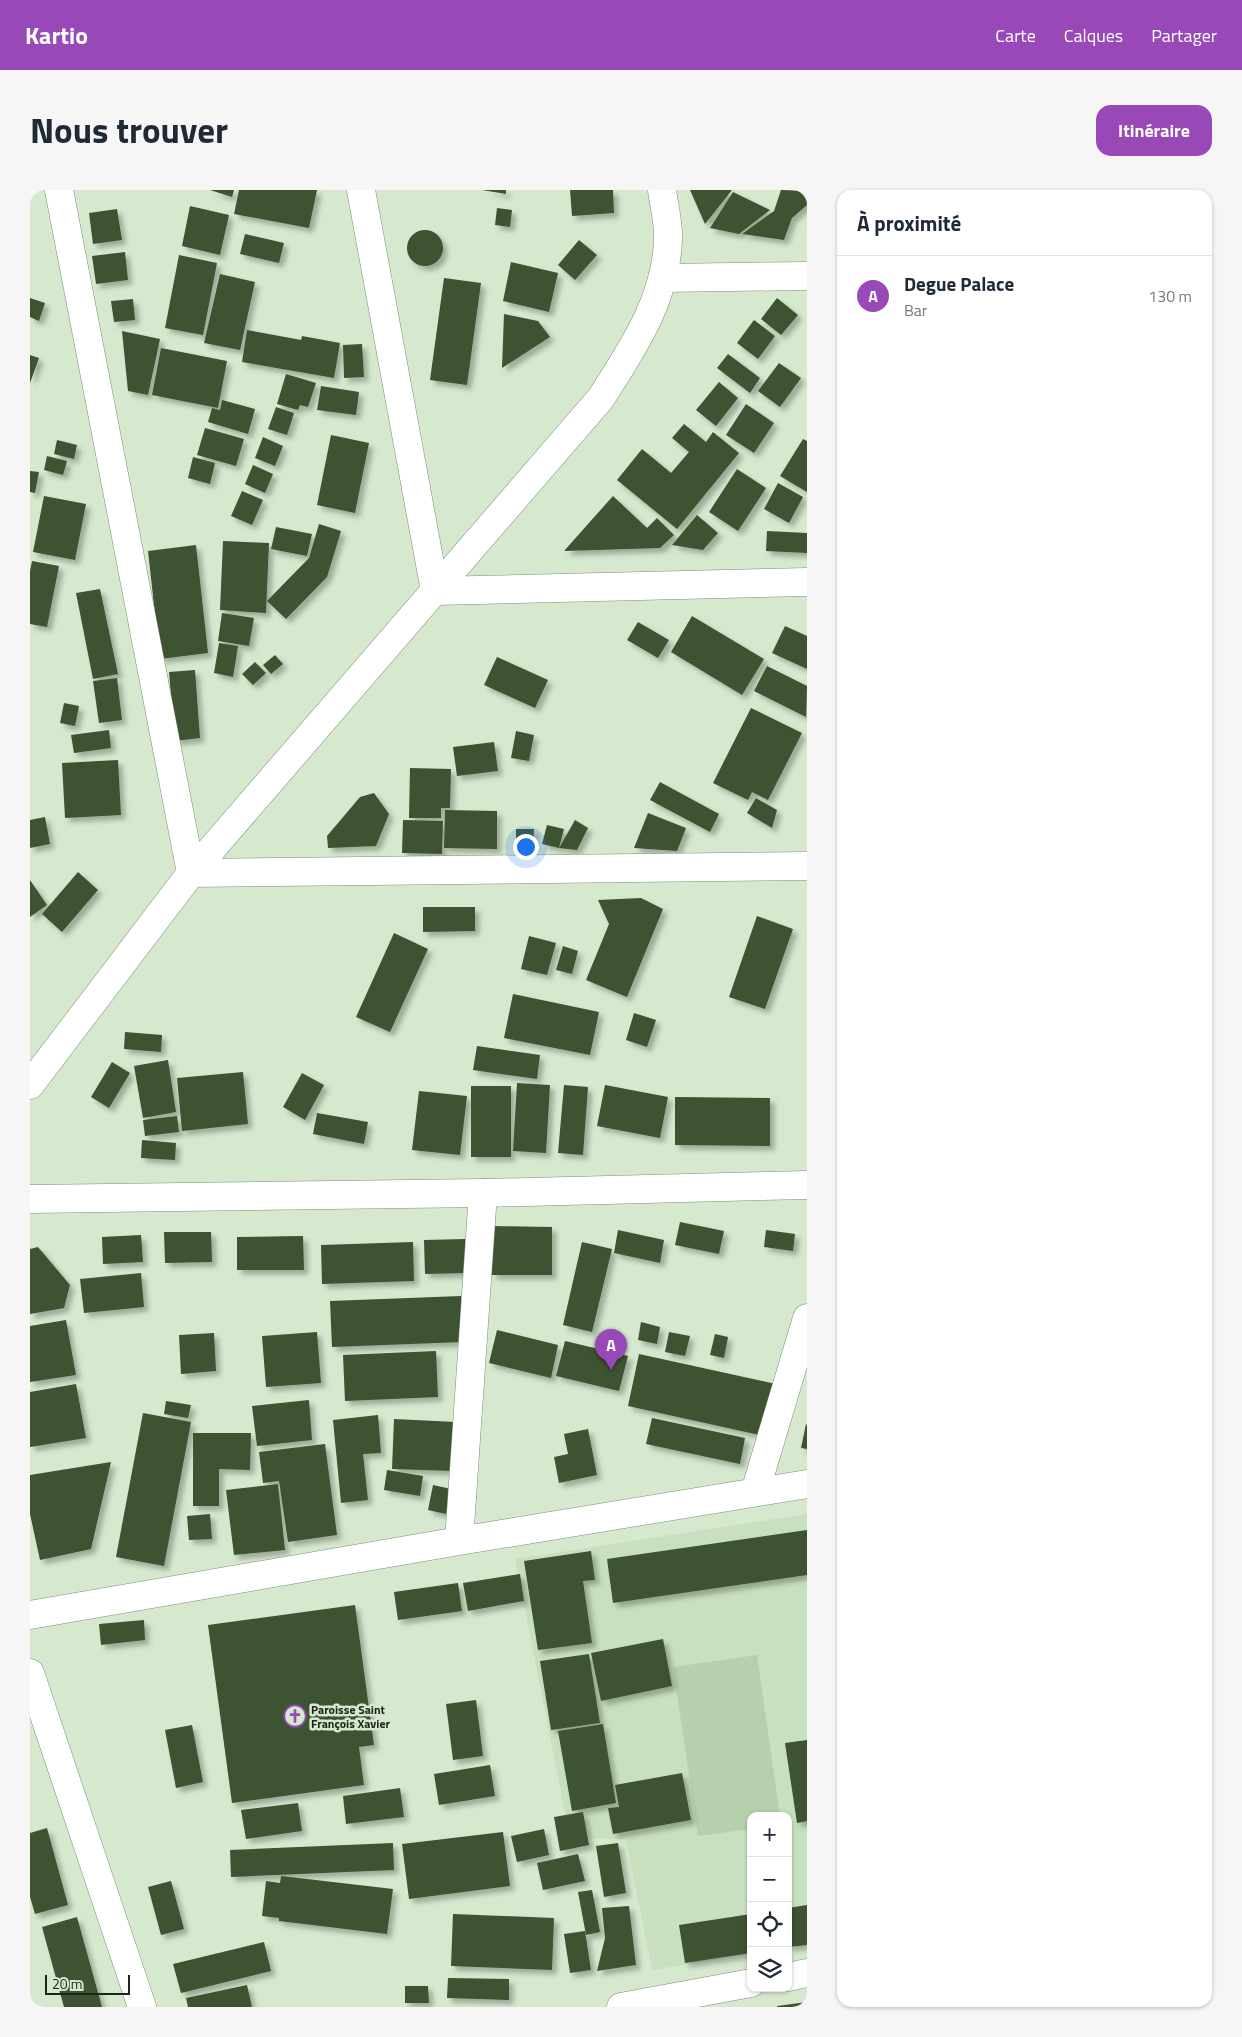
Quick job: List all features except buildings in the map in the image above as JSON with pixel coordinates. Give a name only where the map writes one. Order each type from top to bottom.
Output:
[{"type":"street","points":[[59,190],[191,873]]},
{"type":"street","points":[[361,190],[436,591]]},
{"type":"street","points":[[30,1085],[191,873],[602,398],[648,321],[663,278],[668,239],[662,190]]},
{"type":"street","points":[[663,278],[807,276]]},
{"type":"street","points":[[436,591],[807,582]]},
{"type":"street","points":[[191,873],[807,866]]},
{"type":"street","points":[[30,1199],[807,1185]]},
{"type":"street","points":[[459,1541],[483,1192]]},
{"type":"street","points":[[755,1492],[807,1318]]},
{"type":"street","points":[[30,1615],[459,1541],[807,1484]]},
{"type":"street","points":[[30,1673],[142,2007]]},
{"type":"street","points":[[792,1976],[807,1973]]},
{"type":"street","points":[[620,2007],[747,1984]]},
{"type":"shaded area","points":[[807,1514],[807,1945],[792,1947],[792,1812],[747,1812],[747,1955],[652,1970],[626,1839],[570,1838],[515,1559]]},
{"type":"shaded area","points":[[757,1655],[779,1812],[747,1812],[747,1830],[698,1836],[673,1667]]},
{"type":"place","name":"Degue Palace","points":[[611,1370]]},
{"type":"place","name":"Paroisse Saint François Xavier","points":[[295,1716]]}]
